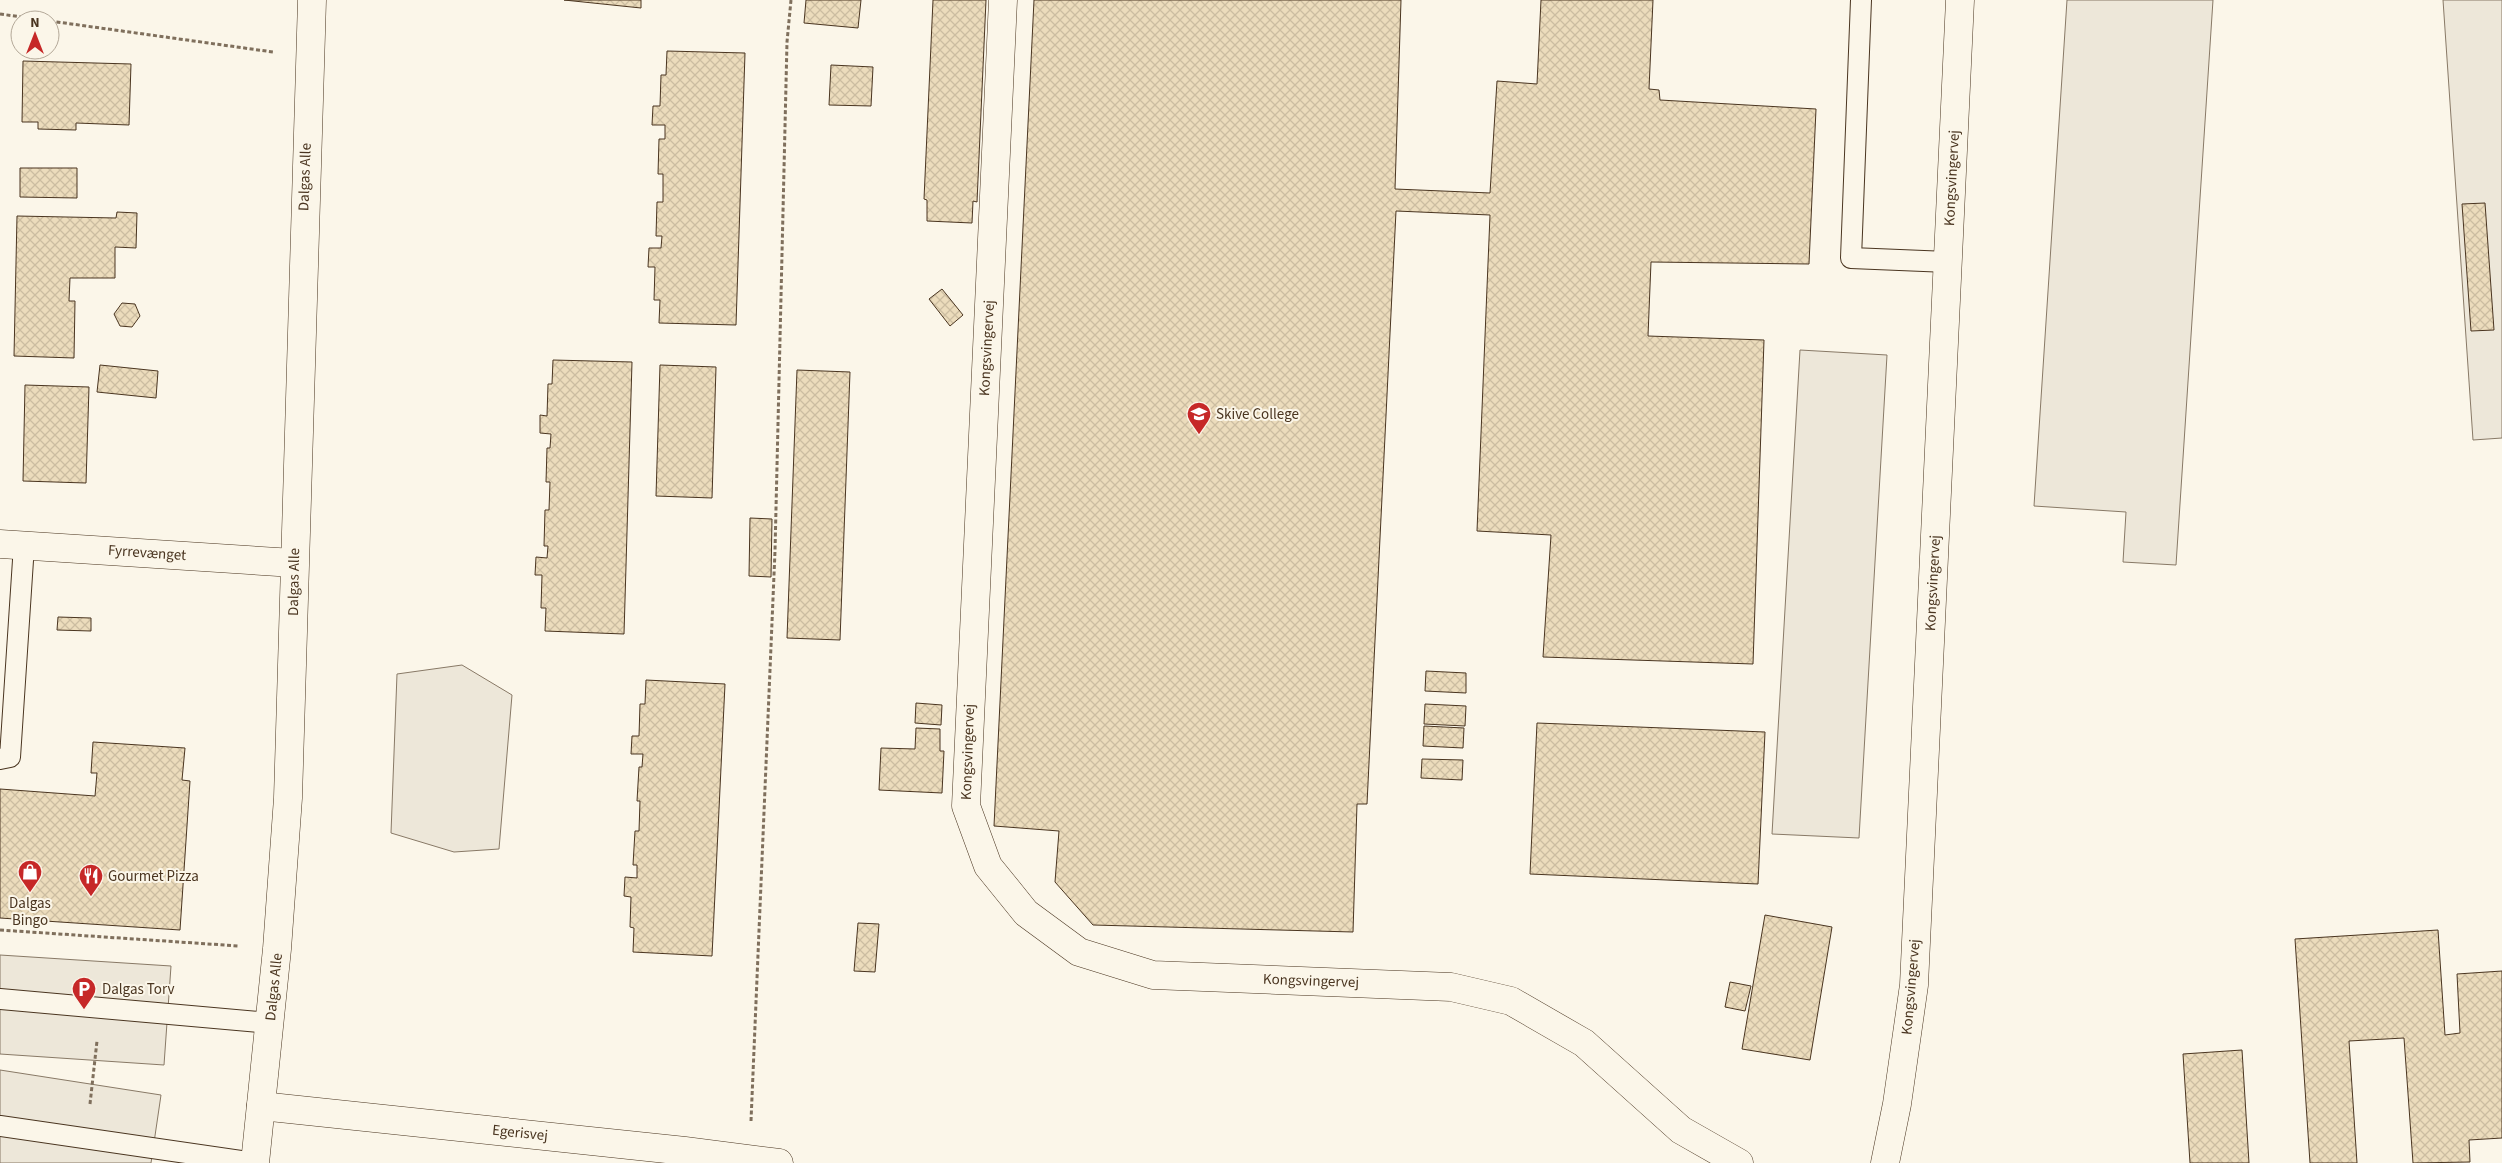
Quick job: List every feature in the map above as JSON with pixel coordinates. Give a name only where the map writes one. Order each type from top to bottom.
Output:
[{"type":"street","name":"Dalgas Alle","points":[[255,1163],[278,948],[288,798],[312,0]]},
{"type":"street","name":"Kongsvingervej","points":[[1003,0],[966,806],[988,866],[1026,913],[1079,952],[1153,975],[1451,987],[1511,1002],[1584,1043],[1681,1130],[1739,1163]]},
{"type":"street","name":"Kongsvingervej","points":[[1885,1163],[1897,1104],[1914,984],[1960,0]]},
{"type":"street","name":"Fyrrevænget","points":[[12,544],[294,563]]},
{"type":"street","name":"Egerisvej","points":[[261,1106],[779,1163]]},
{"type":"lane","points":[[1861,0],[1851,258],[1948,262]]},
{"type":"lane","points":[[0,759],[10,757],[12,544]]},
{"type":"lane","points":[[0,999],[270,1023]]},
{"type":"lane","points":[[0,1126],[255,1163]]},
{"type":"path","points":[[750,1160],[775,551],[787,42],[791,0]]},
{"type":"path","points":[[60,22],[309,57]]},
{"type":"path","points":[[0,930],[278,948]]},
{"type":"path","points":[[86,1138],[101,1008]]},
{"type":"shaded area","points":[[2067,0],[2213,0],[2176,565],[2123,562],[2126,512],[2034,506]]},
{"type":"shaded area","points":[[2443,0],[2502,0],[2502,438],[2473,440]]},
{"type":"shaded area","points":[[1800,350],[1887,355],[1859,838],[1772,834]]},
{"type":"shaded area","points":[[462,665],[512,695],[499,849],[454,852],[391,833],[397,674]]},
{"type":"shaded area","name":"Dalgas Torv","points":[[0,955],[171,966],[164,1065],[0,1054]]},
{"type":"shaded area","points":[[0,1070],[161,1095],[151,1163],[0,1163]]},
{"type":"building","points":[[564,0],[641,0],[641,8]]},
{"type":"building","points":[[806,0],[861,0],[858,28],[804,23]]},
{"type":"building","points":[[933,0],[986,0],[977,202],[973,201],[972,223],[927,221],[927,200],[924,199]]},
{"type":"building","name":"Skive College","points":[[1034,0],[1401,0],[1395,189],[1490,193],[1497,81],[1537,84],[1541,0],[1653,0],[1649,89],[1659,90],[1660,100],[1816,109],[1809,264],[1651,262],[1648,336],[1764,340],[1753,664],[1543,657],[1551,535],[1477,531],[1490,215],[1396,211],[1367,804],[1357,804],[1353,932],[1093,925],[1055,882],[1059,831],[994,826]]},
{"type":"building","points":[[667,51],[745,53],[736,325],[659,323],[660,300],[654,300],[655,267],[648,267],[649,248],[661,248],[662,236],[656,236],[657,202],[663,202],[663,174],[658,174],[659,139],[665,139],[665,125],[652,125],[653,106],[660,106],[661,75],[666,75]]},
{"type":"building","points":[[23,61],[131,64],[129,125],[76,123],[76,130],[38,129],[38,122],[22,122]]},
{"type":"building","points":[[831,65],[873,67],[871,106],[829,105]]},
{"type":"building","points":[[20,168],[77,168],[77,198],[20,197]]},
{"type":"building","points":[[2485,203],[2494,330],[2471,331],[2462,204]]},
{"type":"building","points":[[117,212],[137,213],[136,248],[115,247],[115,278],[70,278],[69,301],[75,301],[74,358],[14,356],[17,216],[116,218]]},
{"type":"building","points":[[942,289],[963,315],[950,326],[929,299]]},
{"type":"building","points":[[122,303],[135,304],[140,316],[132,327],[120,326],[114,314]]},
{"type":"building","points":[[553,360],[632,362],[624,634],[545,631],[546,608],[541,608],[542,575],[535,575],[536,557],[547,558],[548,546],[544,546],[545,510],[549,510],[550,482],[546,482],[547,448],[550,448],[551,434],[540,433],[540,415],[547,416],[548,384],[552,384]]},
{"type":"building","points":[[100,365],[158,371],[156,398],[97,392]]},
{"type":"building","points":[[660,365],[716,367],[712,498],[656,496]]},
{"type":"building","points":[[797,370],[850,372],[840,640],[787,638]]},
{"type":"building","points":[[25,385],[89,387],[86,483],[23,481]]},
{"type":"building","points":[[750,518],[772,519],[771,577],[749,576]]},
{"type":"building","points":[[58,617],[91,618],[91,631],[57,630]]},
{"type":"building","points":[[1426,671],[1466,673],[1466,693],[1425,691]]},
{"type":"building","points":[[646,680],[725,684],[712,956],[633,952],[634,928],[630,927],[631,897],[624,896],[625,877],[637,878],[637,865],[633,865],[635,831],[639,831],[640,801],[637,801],[639,767],[642,767],[643,754],[631,754],[632,736],[639,736],[640,704],[645,704]]},
{"type":"building","points":[[916,703],[942,705],[941,725],[915,723]]},
{"type":"building","points":[[1425,704],[1466,706],[1465,726],[1424,724]]},
{"type":"building","points":[[1537,723],[1765,732],[1758,884],[1530,874]]},
{"type":"building","points":[[1424,726],[1464,728],[1463,748],[1423,746]]},
{"type":"building","points":[[916,728],[940,729],[940,751],[944,751],[942,793],[879,790],[881,748],[915,749]]},
{"type":"building","points":[[93,742],[185,748],[182,780],[190,781],[180,930],[0,918],[0,789],[95,796],[97,773],[91,773]]},
{"type":"building","points":[[1422,759],[1463,760],[1462,780],[1421,778]]},
{"type":"building","points":[[1765,915],[1832,927],[1810,1060],[1742,1049]]},
{"type":"building","points":[[858,923],[879,924],[875,972],[854,971]]},
{"type":"building","points":[[2438,930],[2445,1035],[2460,1033],[2457,974],[2502,971],[2502,1138],[2469,1140],[2470,1162],[2413,1163],[2404,1038],[2349,1041],[2357,1163],[2310,1163],[2295,939]]},
{"type":"building","points":[[1730,982],[1751,986],[1745,1011],[1725,1007]]},
{"type":"building","points":[[2242,1050],[2249,1163],[2190,1163],[2183,1054]]},
{"type":"place","name":"Skive College","points":[[1199,435]]},
{"type":"place","name":"Dalgas Bingo","points":[[30,893]]},
{"type":"place","name":"Gourmet Pizza","points":[[91,897]]},
{"type":"place","name":"Dalgas Torv","points":[[84,1010]]}]
